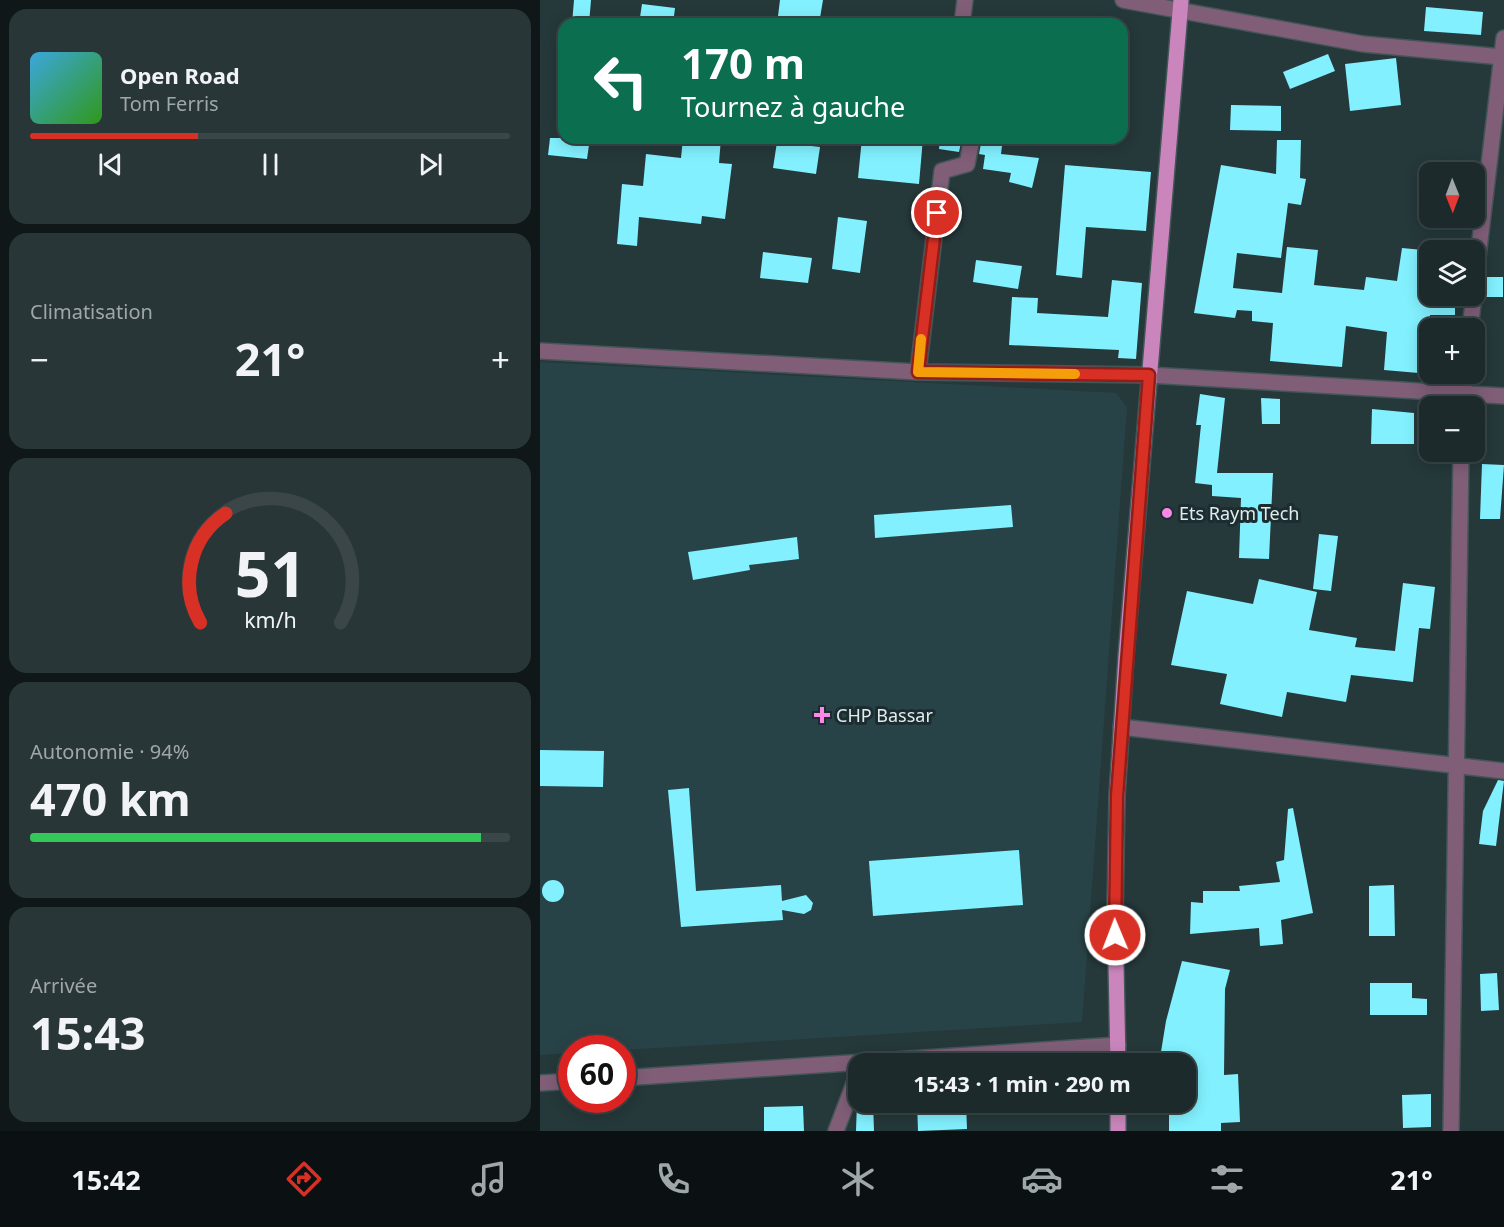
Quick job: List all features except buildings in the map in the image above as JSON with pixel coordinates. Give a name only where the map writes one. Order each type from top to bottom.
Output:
[{"type":"main road","points":[[1118,1053],[1115,913],[1121,727],[1181,4]]},
{"type":"main road","points":[[1118,1113],[1118,1131]]},
{"type":"street","points":[[963,18],[965,0]]},
{"type":"street","points":[[1123,0],[1181,4],[1363,44],[1502,57]]},
{"type":"street","points":[[1480,240],[1504,38]]},
{"type":"street","points":[[918,372],[942,171],[967,164],[971,144]]},
{"type":"street","points":[[540,351],[918,372],[1149,375],[1419,397]]},
{"type":"street","points":[[1485,398],[1504,396]]},
{"type":"street","points":[[1451,1131],[1461,462]]},
{"type":"street","points":[[1121,727],[1504,771]]},
{"type":"street","points":[[1020,1053],[1118,1045]]},
{"type":"street","points":[[636,1077],[848,1067]]},
{"type":"street","points":[[540,1083],[558,1082]]},
{"type":"street","points":[[836,1131],[848,1100]]},
{"type":"shaded area","name":"CHP Bassar","points":[[540,362],[1116,393],[1127,407],[1082,1022],[636,1049],[636,1035],[558,1035],[558,1054],[540,1055]]},
{"type":"slow traffic","points":[[921,339],[918,372],[1075,374]]},
{"type":"place","name":"Ets Raym Tech","points":[[1167,513]]},
{"type":"place","name":"CHP Bassar","points":[[822,715]]},
{"type":"route","points":[[937,213],[918,372],[1149,375],[1117,796],[1115,935]]}]
